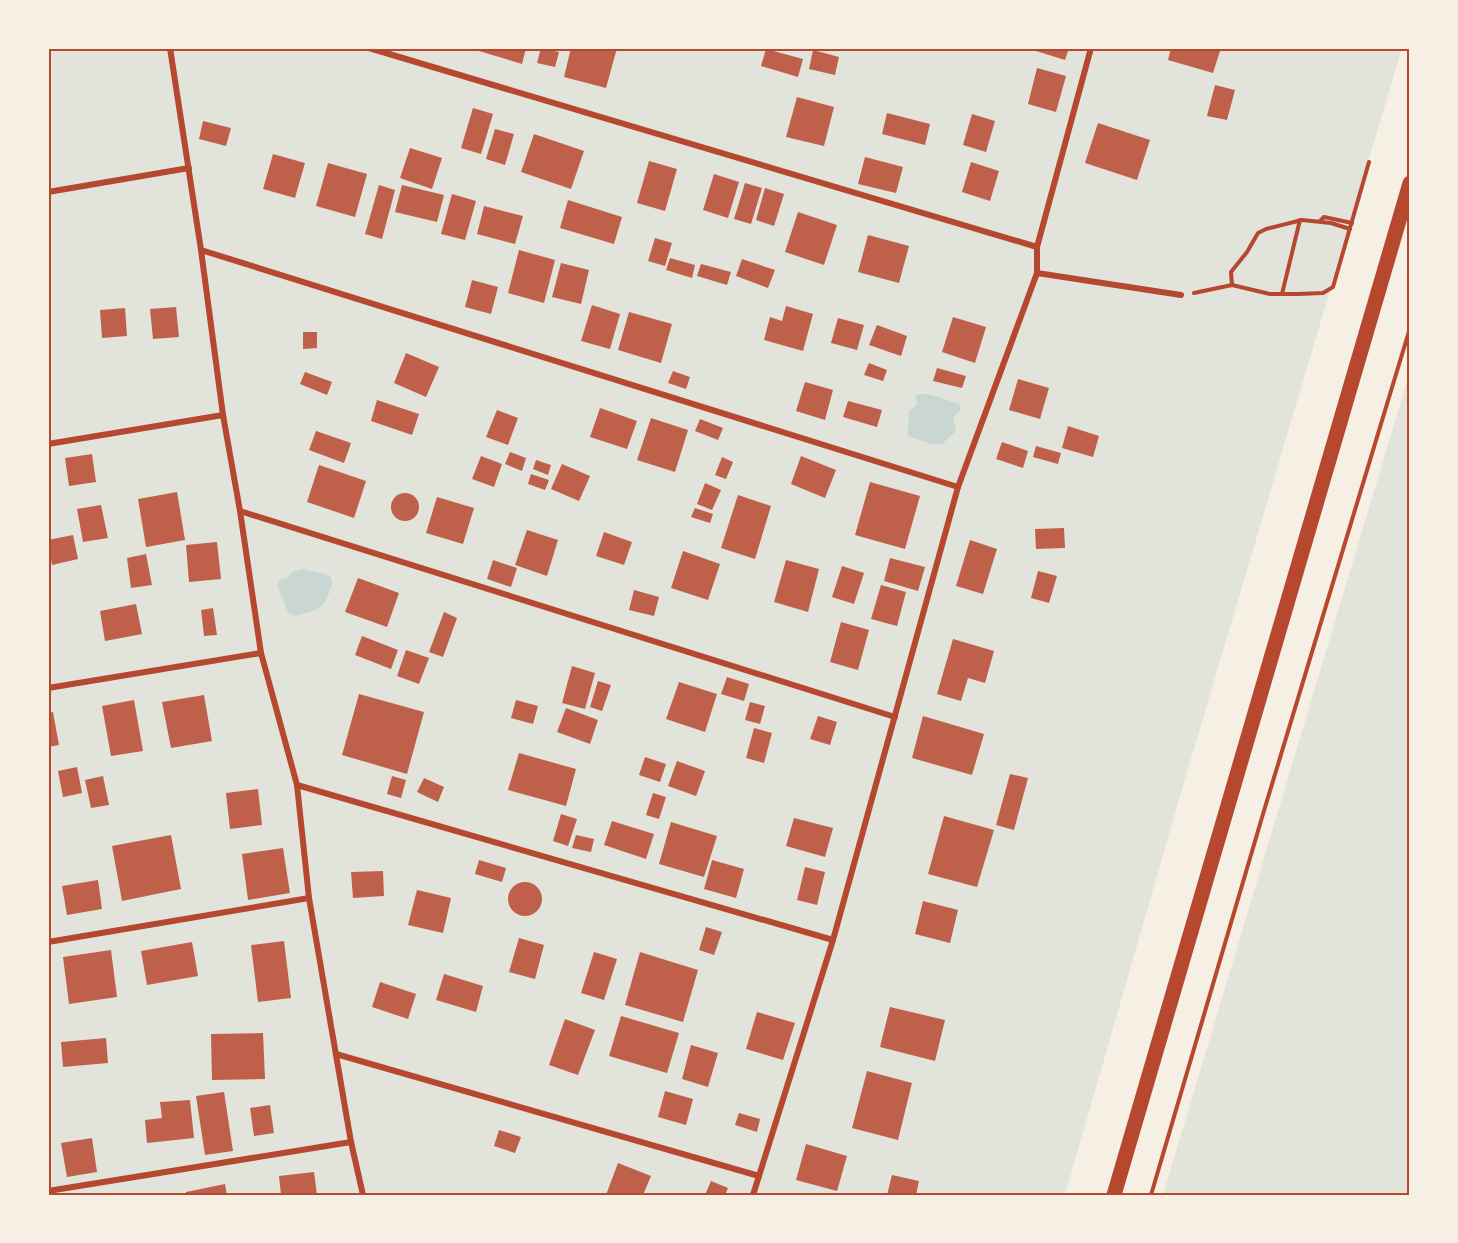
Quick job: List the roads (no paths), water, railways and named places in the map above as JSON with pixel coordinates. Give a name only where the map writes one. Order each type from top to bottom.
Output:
[{"type":"main road","points":[[1114,1195],[1410,183]]},
{"type":"street","points":[[170,48],[201,250],[222,415],[240,511],[261,652],[297,785],[309,898],[351,1142],[363,1195]]},
{"type":"street","points":[[369,48],[1036,247]]},
{"type":"street","points":[[753,1195],[833,940],[958,488],[1037,273],[1036,247],[1092,48]]},
{"type":"street","points":[[48,192],[189,168]]},
{"type":"street","points":[[201,250],[958,488]]},
{"type":"street","points":[[1037,273],[1181,295]]},
{"type":"street","points":[[48,444],[222,415]]},
{"type":"street","points":[[240,511],[895,717]]},
{"type":"street","points":[[48,688],[261,652]]},
{"type":"street","points":[[297,785],[833,940]]},
{"type":"street","points":[[48,942],[309,898]]},
{"type":"street","points":[[336,1054],[759,1176]]},
{"type":"street","points":[[48,1191],[351,1142]]}]
